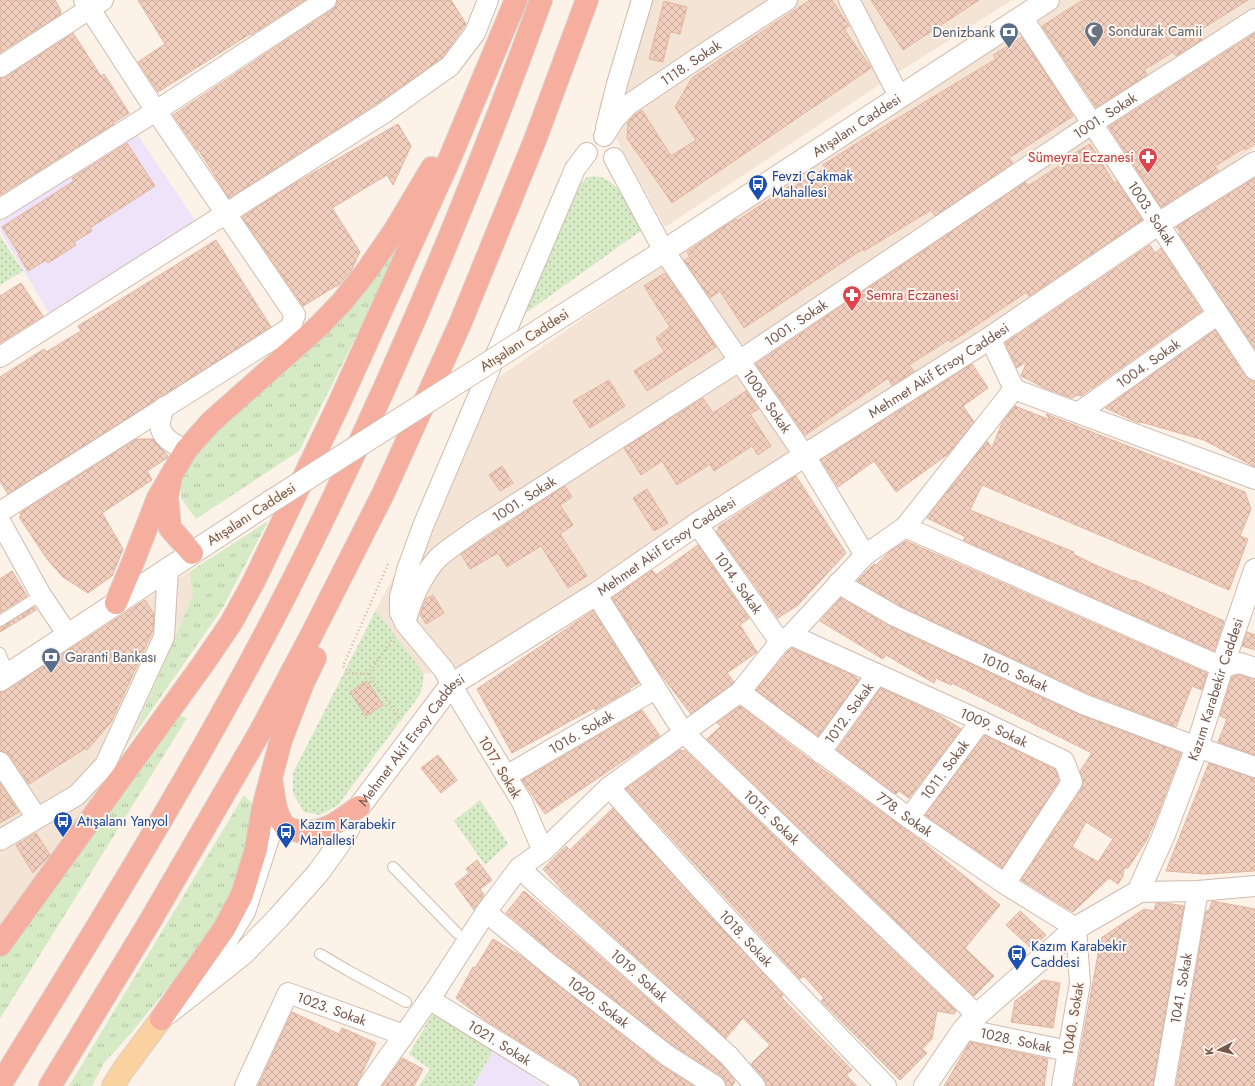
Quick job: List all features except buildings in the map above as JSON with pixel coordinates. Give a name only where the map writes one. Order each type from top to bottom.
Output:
[{"type":"highway","points":[[0,945],[139,754],[231,624],[254,581],[334,415],[485,77],[516,0]]},
{"type":"highway","points":[[0,1085],[123,886],[208,739],[291,584],[375,409],[418,312],[465,202],[541,0]]},
{"type":"highway","points":[[50,1086],[149,922],[260,732],[384,494],[460,324],[535,140],[587,0]]},
{"type":"highway","points":[[116,603],[158,498],[186,450],[211,422],[319,326],[362,278],[399,223],[485,77]]},
{"type":"highway","points":[[171,475],[167,497],[170,528],[192,553]]},
{"type":"highway","points":[[161,1019],[224,929],[242,895],[256,848],[263,808],[281,740],[303,683],[321,645],[362,536]]},
{"type":"highway","points":[[271,777],[277,811],[285,826],[292,830],[309,832],[325,829],[334,825],[359,807]]},
{"type":"main road","name":"Atışalanı Caddesi","points":[[4,677],[168,568],[664,251],[1048,0]]},
{"type":"main road","name":"Mehmet Akif Ersoy Caddesi","points":[[161,1019],[244,953],[318,873],[344,837],[359,807],[451,685],[596,594],[697,524],[990,338],[1158,224],[1255,163]]},
{"type":"main road","name":"Kazım Karabekir Caddesi","points":[[1138,892],[1163,838],[1197,747],[1255,570]]},
{"type":"main road","points":[[925,1086],[970,1022],[1076,928],[1138,892]]},
{"type":"main road","points":[[113,1086],[161,1019]]},
{"type":"street","points":[[0,209],[156,111],[326,0]]},
{"type":"street","points":[[0,357],[384,113],[450,66],[475,33],[488,0]]},
{"type":"street","points":[[604,136],[617,84],[642,0]]},
{"type":"street","name":"1118. Sokak","points":[[604,136],[614,120],[628,105],[787,0]]},
{"type":"street","points":[[849,0],[899,96]]},
{"type":"street","points":[[0,66],[92,3],[156,111],[295,315],[290,328],[0,512]]},
{"type":"street","name":"1003. Sokak","points":[[1022,17],[1255,370]]},
{"type":"street","name":"1001. Sokak","points":[[405,623],[408,611],[424,577],[438,559],[477,529],[739,361],[1093,123],[1255,19]]},
{"type":"street","points":[[598,136],[604,136],[608,137],[615,144],[616,154],[607,164],[597,165],[589,159],[587,146],[590,141],[598,136]]},
{"type":"street","points":[[405,623],[400,612],[400,598],[407,570],[423,526],[575,169],[587,153]]},
{"type":"street","name":"1008. Sokak","points":[[614,158],[664,251],[805,456],[865,555]]},
{"type":"street","name":"1004. Sokak","points":[[1078,413],[1218,314]]},
{"type":"street","points":[[990,338],[1014,389],[1255,479]]},
{"type":"street","points":[[368,1086],[429,999],[486,912],[518,868],[543,851],[609,787],[740,692],[785,638],[865,555],[906,527],[1014,389]]},
{"type":"street","points":[[164,407],[160,423],[164,437],[186,450]]},
{"type":"street","points":[[0,521],[41,595],[68,635]]},
{"type":"street","name":"1014. Sokak","points":[[697,524],[785,638]]},
{"type":"street","points":[[906,527],[1222,667],[1240,663],[1255,668]]},
{"type":"street","points":[[0,840],[78,795],[105,765],[164,637],[168,568]]},
{"type":"street","name":"1010. Sokak","points":[[838,583],[895,616],[1076,701],[1197,747],[1255,767]]},
{"type":"street","name":"1015. Sokak","points":[[596,594],[684,733],[970,1022]]},
{"type":"street","name":"1017. Sokak","points":[[405,623],[444,670],[451,685],[522,802],[543,851]]},
{"type":"street","name":"1009. Sokak","points":[[785,638],[877,674],[981,721],[1064,761],[1072,782],[1005,884]]},
{"type":"street","name":"1012. Sokak","points":[[820,752],[877,674]]},
{"type":"street","name":"1016. Sokak","points":[[506,776],[656,689]]},
{"type":"street","name":"778. Sokak","points":[[740,692],[909,818],[1005,884],[1076,928]]},
{"type":"street","name":"1011. Sokak","points":[[909,818],[981,721]]},
{"type":"street","points":[[0,762],[36,818]]},
{"type":"street","name":"1018. Sokak","points":[[609,787],[808,1005],[886,1086]]},
{"type":"street","name":"1019. Sokak","points":[[518,868],[729,1056],[755,1086]]},
{"type":"street","points":[[1138,892],[1198,891],[1255,886]]},
{"type":"street","name":"1041. Sokak","points":[[1164,1086],[1198,891]]},
{"type":"street","name":"1020. Sokak","points":[[486,912],[550,965],[668,1056],[715,1086]]},
{"type":"street","name":"1040. Sokak","points":[[1062,1086],[1080,983],[1076,928]]},
{"type":"street","name":"1023. Sokak","points":[[244,1086],[288,993],[404,1035]]},
{"type":"street","name":"1021. Sokak","points":[[429,999],[569,1086]]},
{"type":"street","name":"1028. Sokak","points":[[970,1022],[1068,1051]]},
{"type":"lane","points":[[0,621],[41,595]]},
{"type":"lane","points":[[0,653],[4,677]]},
{"type":"lane","points":[[393,867],[457,933]]},
{"type":"lane","points":[[320,954],[406,1002]]},
{"type":"path","points":[[368,674],[405,623]]},
{"type":"path","points":[[349,674],[368,674]]},
{"type":"path","points":[[368,674],[412,736]]},
{"type":"shaded area","points":[[632,0],[1012,0],[882,83],[665,227],[599,107]]},
{"type":"shaded area","points":[[1061,0],[1255,0],[1255,147],[1163,212],[830,426],[466,665],[424,674],[376,610],[499,377],[755,200]]},
{"type":"shaded area","points":[[135,131],[195,220],[49,313],[0,231],[0,222]]},
{"type":"shaded area","points":[[189,572],[193,595],[132,738],[0,934],[0,693]]},
{"type":"shaded area","points":[[493,1051],[546,1086],[473,1086]]},
{"type":"green space","points":[[587,177],[600,177],[607,179],[613,184],[625,199],[642,230],[519,318],[577,188]]},
{"type":"green space","points":[[409,230],[299,451],[196,519],[181,498],[181,480],[187,459]]},
{"type":"green space","points":[[0,236],[23,271],[0,285]]},
{"type":"green space","points":[[268,521],[222,609],[132,738],[193,595],[189,572]]},
{"type":"green space","points":[[376,610],[424,674],[421,693],[338,805],[320,815],[304,812],[293,793],[293,773]]},
{"type":"green space","points":[[174,714],[187,718],[0,1019],[0,958]]},
{"type":"green space","points":[[244,795],[256,807],[232,898],[201,947],[132,1032],[104,1063],[92,1086],[69,1086]]},
{"type":"green space","points":[[480,800],[508,844],[485,865],[454,821]]},
{"type":"green space","points":[[434,1011],[493,1051],[473,1086],[419,1086],[430,1069],[409,1054]]},
{"type":"place","name":"Sondurak Camii","points":[[1094,48]]},
{"type":"place","name":"Denizbank","points":[[1009,49]]},
{"type":"place","name":"Sümeyra Eczanesi","points":[[1148,174]]},
{"type":"place","name":"Fevzi Çakmak Mahallesi","points":[[758,201]]},
{"type":"place","name":"Semra Eczanesi","points":[[852,312]]},
{"type":"place","name":"Garanti Bankası","points":[[51,674]]},
{"type":"place","name":"Atışalanı Yanyol","points":[[63,838]]},
{"type":"place","name":"Kazım Karabekir Mahallesi","points":[[286,849]]},
{"type":"place","name":"Kazım Karabekir Caddesi","points":[[1017,971]]}]
